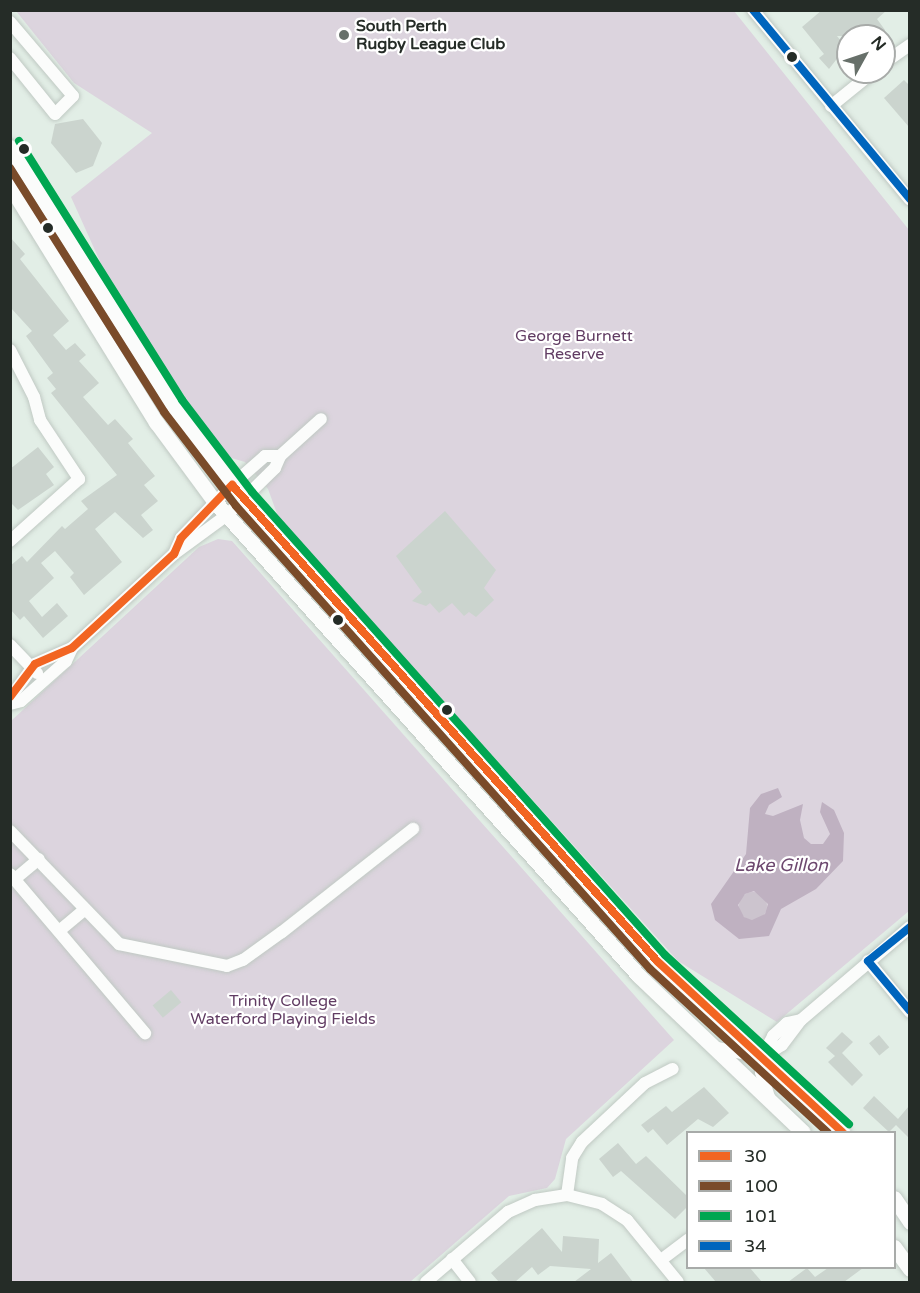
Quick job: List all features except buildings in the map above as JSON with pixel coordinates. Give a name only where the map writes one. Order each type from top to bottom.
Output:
[{"type":"main road","points":[[10,147],[173,406],[232,485],[658,962],[841,1131]]},
{"type":"main road","points":[[10,186],[156,422],[215,502],[639,976],[769,1097],[802,1131]]},
{"type":"main road","points":[[896,1201],[909,1222]]},
{"type":"main road","points":[[896,1250],[909,1269]]},
{"type":"street","points":[[753,10],[909,201]]},
{"type":"street","points":[[10,22],[73,96],[55,114],[10,58]]},
{"type":"street","points":[[896,54],[909,45]]},
{"type":"street","points":[[831,106],[858,84]]},
{"type":"street","points":[[10,350],[34,397],[40,420],[79,478],[10,541]]},
{"type":"street","points":[[10,698],[32,668],[72,648],[174,555],[227,515],[275,468],[280,456],[321,419]]},
{"type":"street","points":[[174,555],[181,538],[232,485],[265,456],[280,456]]},
{"type":"street","points":[[10,645],[41,679]]},
{"type":"street","points":[[10,704],[21,701],[41,679],[66,660],[72,648]]},
{"type":"street","points":[[10,831],[39,859],[106,935],[130,949],[227,966],[243,960],[282,932],[413,829]]},
{"type":"street","points":[[39,859],[13,876],[145,1033]]},
{"type":"street","points":[[59,932],[84,910]]},
{"type":"street","points":[[769,1097],[761,1072],[762,1057],[773,1036],[787,1023],[801,1020],[909,927]]},
{"type":"street","points":[[868,961],[909,1012]]},
{"type":"street","points":[[717,1048],[762,1057]]},
{"type":"street","points":[[567,1195],[572,1158],[582,1142],[645,1083],[674,1069]]},
{"type":"street","points":[[426,1282],[508,1212],[535,1200],[567,1195],[602,1204],[622,1216],[678,1282]]},
{"type":"street","points":[[661,1260],[686,1241]]},
{"type":"street","points":[[452,1259],[470,1282]]},
{"type":"green space","name":"George Burnett Reserve","points":[[16,11],[734,11],[909,230],[909,911],[777,1022],[678,961],[279,519],[268,489],[245,462],[228,457],[212,437],[112,288],[71,197],[152,133],[74,83]]},
{"type":"green space","name":"Trinity College Waterford Playing Fields","points":[[218,539],[232,541],[674,1040],[566,1139],[555,1179],[547,1188],[509,1196],[410,1282],[11,1282],[11,721],[199,547]]},
{"type":"shaded area","points":[[753,892],[763,896],[767,906],[763,916],[753,920],[743,916],[739,906],[743,896]]},
{"type":"water","name":"Lake Gillon","points":[[778,788],[782,797],[769,805],[765,814],[773,816],[803,804],[800,820],[804,838],[811,844],[823,844],[830,834],[820,812],[822,802],[834,810],[844,833],[843,861],[816,889],[781,909],[769,936],[739,939],[715,920],[711,904],[746,854],[750,808],[761,794]],"holes":[[[754,891],[768,904],[765,914],[752,920],[744,917],[738,905],[745,894]]]},
{"type":"transit line","name":"34","points":[[753,10],[910,199]]},
{"type":"transit line","name":"101","points":[[19,141],[182,400],[252,492],[665,955],[849,1124]]},
{"type":"transit line","name":"100","points":[[10,168],[164,412],[236,506],[650,969],[826,1131]]},
{"type":"transit line","name":"30","points":[[232,485],[658,962],[841,1131]]},
{"type":"transit line","name":"30","points":[[10,697],[35,664],[72,648],[174,554],[181,538],[232,485]]},
{"type":"transit line","name":"34","points":[[868,961],[910,927]]},
{"type":"transit line","name":"34","points":[[868,961],[910,1011]]},
{"type":"place","name":"South Perth Rugby League Club","points":[[344,35]]}]
